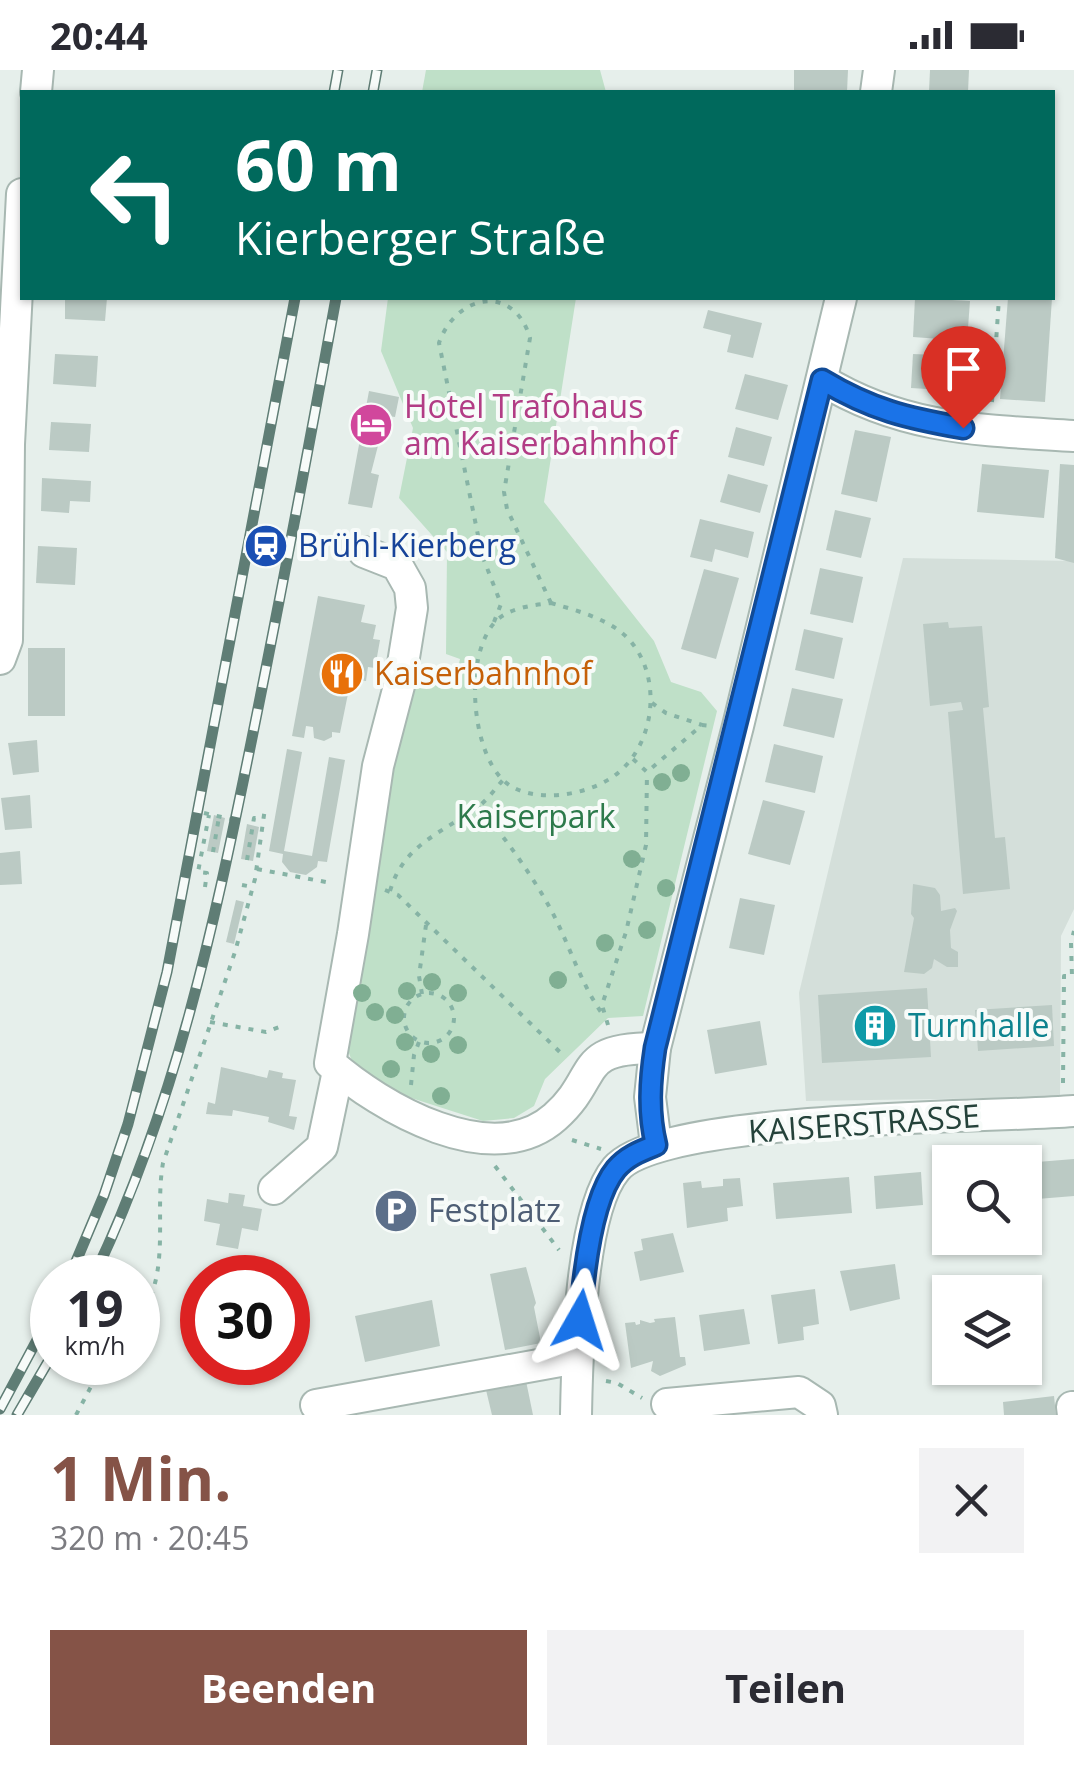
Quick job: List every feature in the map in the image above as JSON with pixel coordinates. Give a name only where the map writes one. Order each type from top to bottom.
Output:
[{"type":"street","points":[[0,659],[7,640],[9,444],[20,234]]},
{"type":"street","points":[[656,1145],[650,1124],[655,1048],[738,726],[841,300]]},
{"type":"street","points":[[822,380],[852,398],[894,415],[990,430],[1074,436]]},
{"type":"street","points":[[274,1189],[322,1147],[378,766],[400,682],[412,608],[410,588],[397,565],[364,552]]},
{"type":"street","points":[[334,1067],[397,1112],[476,1137],[516,1135],[540,1128],[567,1104],[592,1065],[613,1050],[655,1048]]},
{"type":"street","name":"KAISERSTRASSE","points":[[628,1158],[656,1145],[696,1137],[1069,1098]]},
{"type":"street","points":[[576,1415],[583,1282],[602,1190],[628,1158]]},
{"type":"street","points":[[316,1404],[577,1370]]},
{"type":"street","points":[[667,1404],[800,1392],[820,1406],[822,1415]]},
{"type":"path","points":[[990,430],[1000,300]]},
{"type":"path","points":[[494,622],[519,609],[552,603],[588,614],[632,642],[644,665],[651,716],[634,759],[624,770],[604,783],[575,793],[545,795],[503,780],[486,754],[473,694],[476,669],[500,604],[482,555],[439,343],[452,318],[482,301],[510,305],[525,320],[530,338],[504,492],[507,509],[552,603]]},
{"type":"path","points":[[650,702],[666,714],[702,725],[738,726]]},
{"type":"path","points":[[647,772],[702,725]]},
{"type":"path","points":[[603,1015],[605,992],[626,932],[646,845],[647,772],[634,759]]},
{"type":"path","points":[[503,780],[479,807],[409,852],[396,871],[390,891],[568,1059]]},
{"type":"path","points":[[479,807],[506,839],[549,908],[584,987],[608,1025]]},
{"type":"path","points":[[157,1255],[163,1163],[254,887],[265,808]]},
{"type":"path","points":[[204,888],[208,874],[198,872],[206,814],[230,819]]},
{"type":"path","points":[[212,852],[220,817]]},
{"type":"path","points":[[247,860],[254,818],[263,820]]},
{"type":"path","points":[[257,870],[324,882]]},
{"type":"path","points":[[242,885],[254,887]]},
{"type":"path","points":[[422,994],[419,976],[426,925]]},
{"type":"path","points":[[1069,1098],[1064,976],[1072,976],[1074,931]]},
{"type":"path","points":[[422,994],[440,995],[448,1000],[454,1024],[445,1039],[428,1044],[419,1042],[408,1032],[404,1016],[410,1002],[422,994]]},
{"type":"path","points":[[210,1022],[266,1032],[282,1026]]},
{"type":"path","points":[[410,1088],[419,1042]]},
{"type":"path","points":[[540,1128],[548,1134],[628,1158]]},
{"type":"path","points":[[476,1137],[583,1282]]},
{"type":"path","points":[[577,1370],[618,1384],[648,1402],[667,1404]]},
{"type":"path","points":[[76,1415],[92,1385]]},
{"type":"shaded area","points":[[903,558],[1074,561],[1074,909],[1061,936],[1060,1097],[806,1101],[799,993]]},
{"type":"green space","points":[[426,70],[600,70],[605,90],[422,90]]},
{"type":"green space","name":"Kaiserpark","points":[[388,300],[576,300],[544,502],[654,641],[671,682],[701,692],[717,711],[643,1016],[608,1018],[545,1079],[534,1106],[514,1118],[483,1121],[405,1096],[353,1064],[346,1045],[369,875],[415,677],[454,684],[460,659],[446,654],[447,552],[399,498],[413,428],[381,351]]},
{"type":"building","points":[[794,70],[848,70],[847,90],[794,90]]},
{"type":"building","points":[[930,70],[969,70],[968,90],[929,90]]},
{"type":"building","points":[[65,300],[107,300],[105,321],[65,319]]},
{"type":"building","points":[[915,300],[970,301],[967,341],[913,337]]},
{"type":"building","points":[[1008,300],[1052,300],[1045,402],[1000,399]]},
{"type":"building","points":[[708,310],[762,323],[753,358],[727,352],[731,335],[703,328]]},
{"type":"building","points":[[55,354],[98,356],[96,387],[53,384]]},
{"type":"building","points":[[913,354],[960,356],[958,391],[911,388]]},
{"type":"building","points":[[745,374],[788,385],[778,420],[735,409]]},
{"type":"building","name":"Hotel Trafohaus am Kaiserbahnhof","points":[[369,391],[399,397],[395,417],[382,415],[371,473],[379,475],[372,508],[348,504]]},
{"type":"building","points":[[51,422],[91,424],[89,452],[49,450]]},
{"type":"building","points":[[736,427],[772,437],[764,466],[728,457]]},
{"type":"building","points":[[855,430],[891,437],[877,502],[841,494]]},
{"type":"building","points":[[982,464],[1049,470],[1044,518],[977,512]]},
{"type":"building","points":[[1060,464],[1074,465],[1074,563],[1055,558]]},
{"type":"building","points":[[728,474],[768,485],[760,513],[720,502]]},
{"type":"building","points":[[42,478],[91,481],[90,502],[70,501],[69,513],[41,511]]},
{"type":"building","points":[[835,510],[871,518],[861,558],[826,550]]},
{"type":"building","points":[[700,519],[754,532],[748,558],[715,549],[712,562],[690,557]]},
{"type":"building","points":[[38,546],[77,548],[75,585],[36,583]]},
{"type":"building","points":[[820,568],[863,577],[853,623],[810,614]]},
{"type":"building","points":[[704,569],[739,578],[716,659],[681,649]]},
{"type":"building","name":"Kaiserbahnhof","points":[[318,596],[365,605],[361,622],[376,625],[373,639],[380,640],[375,668],[368,667],[366,681],[351,679],[340,733],[332,732],[332,737],[324,741],[314,738],[313,727],[306,726],[304,738],[292,736]]},
{"type":"building","points":[[948,622],[949,628],[982,626],[989,707],[983,708],[995,838],[1005,837],[1010,889],[963,894],[948,712],[963,710],[961,702],[930,706],[923,624]]},
{"type":"building","points":[[804,629],[843,638],[834,679],[795,670]]},
{"type":"building","points":[[28,648],[65,648],[65,716],[28,716]]},
{"type":"building","points":[[792,688],[843,699],[834,738],[783,726]]},
{"type":"building","points":[[37,740],[39,772],[13,775],[8,743]]},
{"type":"building","points":[[774,744],[823,756],[815,793],[765,782]]},
{"type":"building","points":[[287,749],[302,752],[284,851],[312,856],[329,757],[345,760],[327,862],[318,861],[317,867],[306,875],[290,872],[282,862],[283,854],[269,851]]},
{"type":"building","points":[[30,795],[32,828],[5,830],[1,798]]},
{"type":"building","points":[[763,800],[805,811],[790,865],[748,854]]},
{"type":"building","points":[[214,815],[225,818],[218,853],[207,851]]},
{"type":"building","points":[[247,824],[259,827],[253,861],[241,859]]},
{"type":"building","points":[[20,851],[22,884],[0,885],[0,853]]},
{"type":"building","points":[[913,884],[935,888],[940,895],[941,911],[957,911],[950,930],[951,948],[958,952],[958,967],[947,967],[934,959],[932,968],[924,974],[904,972],[914,918]]},
{"type":"building","points":[[740,898],[775,905],[764,955],[729,948]]},
{"type":"building","points":[[236,900],[244,902],[234,944],[226,942]]},
{"type":"building","name":"Turnhalle","points":[[927,988],[931,1057],[822,1063],[818,995]]},
{"type":"building","points":[[1052,1005],[1054,1046],[978,1051],[975,1010]]},
{"type":"building","points":[[760,1021],[767,1065],[715,1074],[707,1030]]},
{"type":"building","points":[[221,1067],[267,1078],[269,1070],[296,1080],[289,1116],[297,1117],[294,1130],[268,1122],[269,1117],[233,1110],[232,1116],[206,1114],[208,1102],[215,1104]]},
{"type":"building","points":[[1074,1159],[1074,1196],[1042,1199],[1042,1162]]},
{"type":"building","points":[[921,1172],[923,1205],[876,1209],[874,1176]]},
{"type":"building","points":[[849,1177],[852,1213],[776,1219],[773,1183]]},
{"type":"building","points":[[740,1178],[743,1206],[727,1208],[728,1221],[687,1228],[683,1183],[701,1181],[702,1188],[723,1186],[723,1179]]},
{"type":"building","points":[[229,1193],[245,1195],[243,1206],[262,1209],[258,1231],[242,1228],[238,1249],[216,1245],[220,1224],[204,1221],[207,1199],[228,1203]]},
{"type":"building","points":[[673,1233],[684,1272],[640,1281],[634,1252],[643,1250],[641,1239]]},
{"type":"building","points":[[895,1264],[900,1299],[850,1311],[840,1271]]},
{"type":"building","points":[[526,1267],[541,1343],[505,1350],[490,1274]]},
{"type":"building","points":[[815,1289],[819,1324],[803,1327],[804,1340],[778,1344],[771,1295]]},
{"type":"building","points":[[432,1300],[440,1346],[365,1362],[355,1316]]},
{"type":"building","points":[[744,1309],[750,1344],[704,1351],[699,1315]]},
{"type":"building","points":[[675,1317],[680,1357],[685,1357],[686,1365],[660,1376],[651,1371],[653,1361],[631,1368],[625,1323],[636,1325],[640,1320],[650,1323]]},
{"type":"building","points":[[526,1381],[533,1415],[492,1415],[486,1390]]},
{"type":"building","points":[[1054,1396],[1056,1415],[1004,1415],[1003,1402]]},
{"type":"railway","points":[[334,90],[338,70]]},
{"type":"railway","points":[[373,90],[377,70]]},
{"type":"railway","points":[[79,1255],[128,1124],[167,972],[295,300]]},
{"type":"railway","points":[[103,1255],[169,1082],[206,949],[237,813],[336,300]]},
{"type":"railway","points":[[0,1409],[30,1353]]},
{"type":"railway","points":[[17,1415],[34,1385]]},
{"type":"place","name":"Hotel Trafohaus am Kaiserbahnhof","points":[[371,425]]},
{"type":"place","name":"Brühl-Kierberg","points":[[266,546]]},
{"type":"place","name":"Kaiserbahnhof","points":[[342,674]]},
{"type":"place","name":"Turnhalle","points":[[875,1026]]},
{"type":"place","name":"Festplatz","points":[[396,1211]]},
{"type":"route","points":[[580,1320],[583,1282],[602,1190],[633,1154],[656,1145],[650,1124],[655,1048],[822,380],[852,398],[894,415],[963,428]]}]
